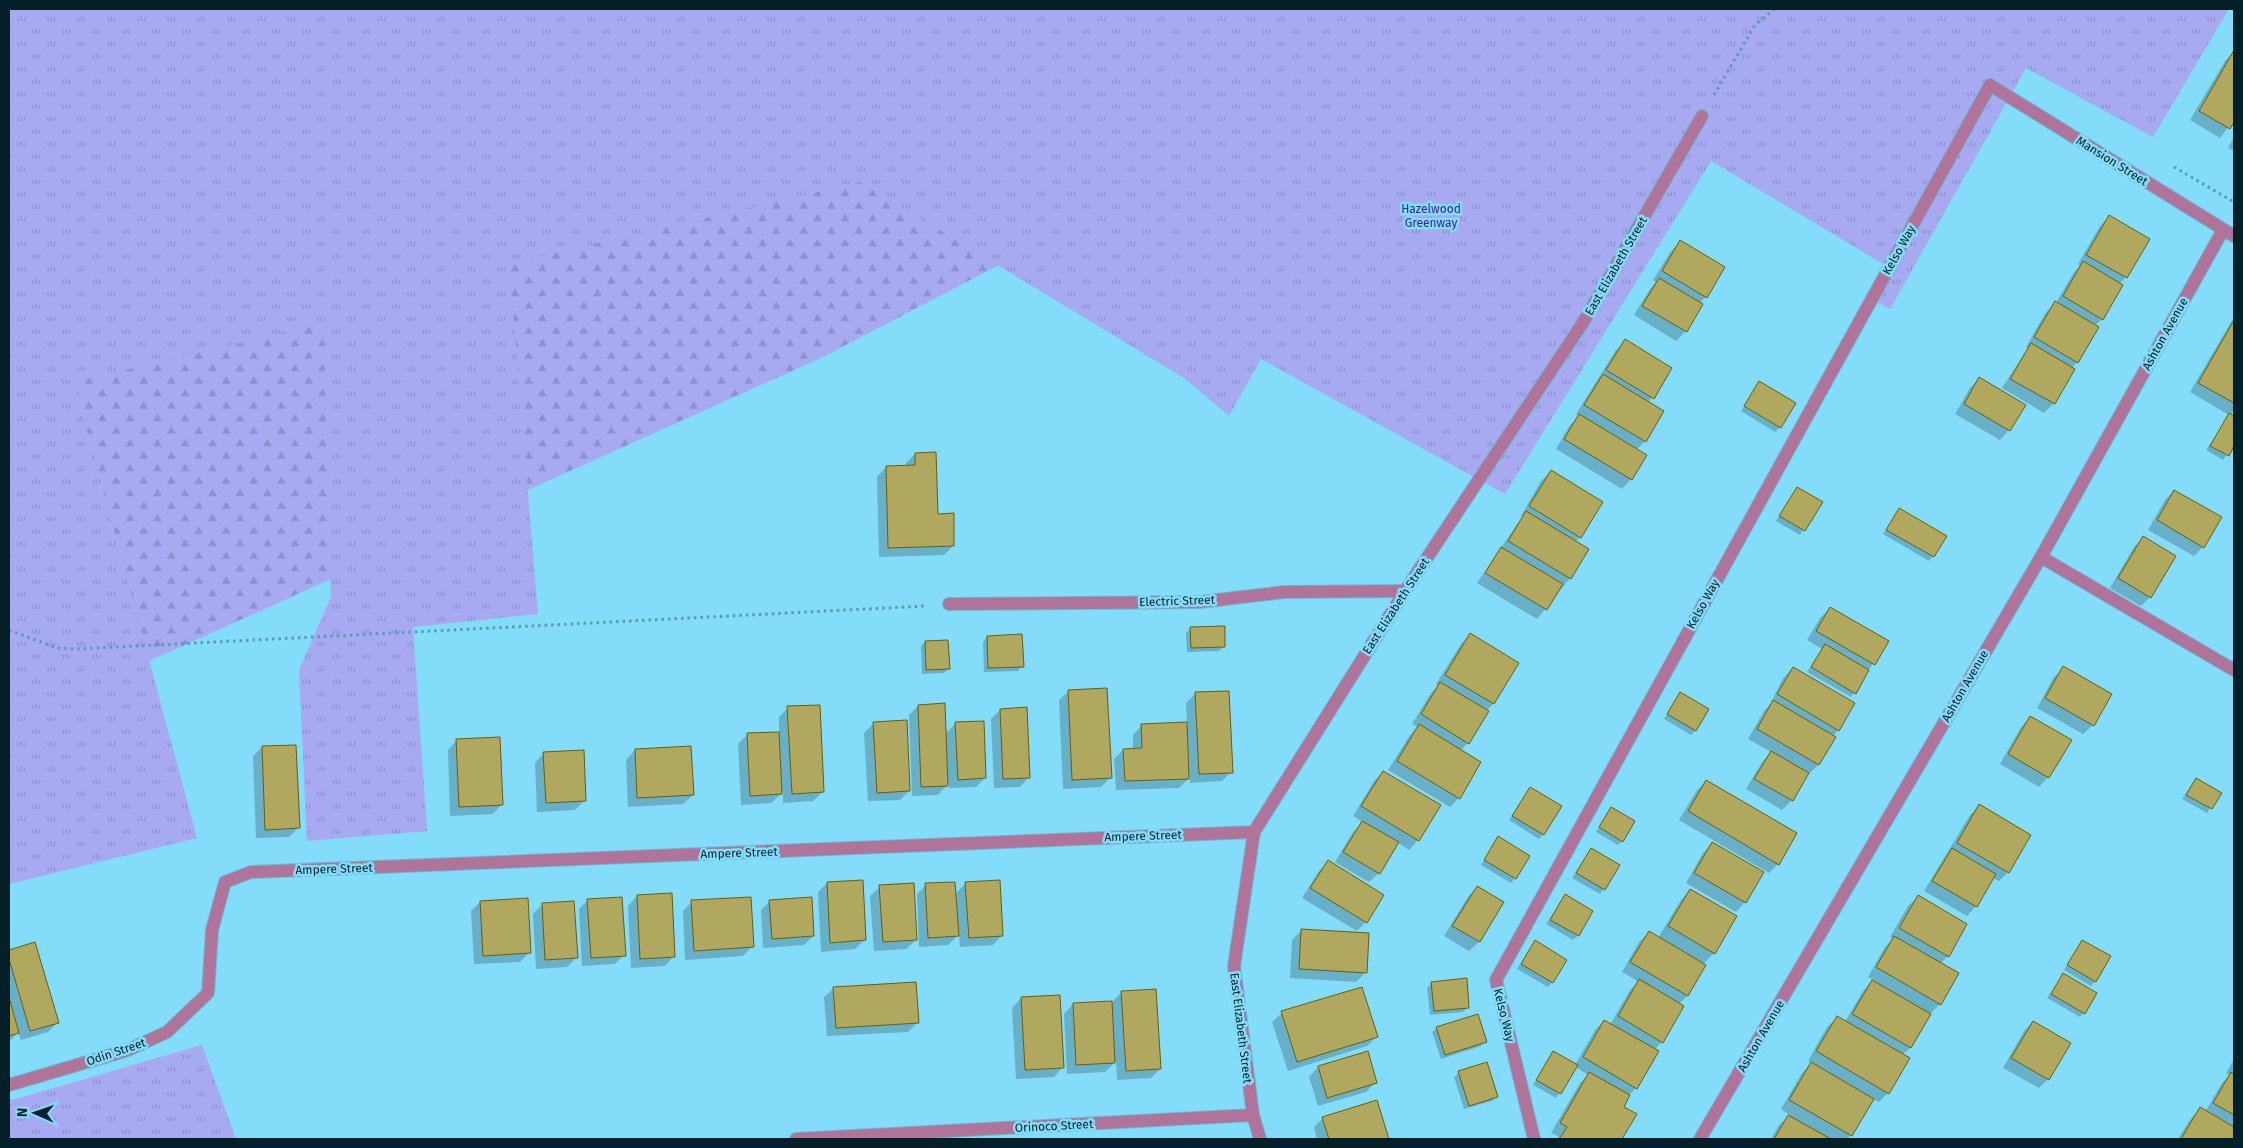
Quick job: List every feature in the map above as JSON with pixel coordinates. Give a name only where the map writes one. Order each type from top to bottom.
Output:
[{"type":"street","name":"Mansion Street","points":[[1990,85],[2229,233]]},
{"type":"street","name":"Kelso Way","points":[[1534,1139],[1496,980],[1990,85]]},
{"type":"street","name":"East Elizabeth Street","points":[[1260,1139],[1253,1115],[1234,966],[1254,832],[1405,591],[1584,321],[1702,116]]},
{"type":"street","name":"Ashton Avenue","points":[[1700,1139],[2229,233]]},
{"type":"street","points":[[2041,557],[2234,670]]},
{"type":"street","name":"Electric Street","points":[[949,604],[1200,602],[1284,592],[1405,591]]},
{"type":"street","name":"Ampere Street","points":[[208,992],[212,930],[225,882],[251,872],[1254,832]]},
{"type":"street","name":"Odin Street","points":[[9,1086],[128,1050],[167,1032],[208,992]]},
{"type":"street","name":"Orinoco Street","points":[[796,1139],[1253,1115]]},
{"type":"path","points":[[1702,116],[1755,25],[1774,9]]},
{"type":"path","points":[[2167,163],[2234,202]]},
{"type":"path","points":[[9,630],[57,648],[77,649],[949,604]]},
{"type":"green space","points":[[9,9],[1415,47],[823,357],[47,707]]},
{"type":"green space","name":"Hazelwood Greenway","points":[[9,9],[2229,9],[2153,137],[2026,68],[1890,309],[1865,296],[1885,265],[1711,161],[1505,494],[1261,359],[1229,416],[1184,378],[860,182],[509,264],[538,614],[413,627],[427,831],[307,841],[299,670],[331,597],[323,323],[74,382],[197,838],[9,884]]},
{"type":"green space","points":[[202,1045],[236,1139],[9,1139],[9,1101]]},
{"type":"building","points":[[2234,50],[2234,122],[2230,129],[2199,111]]},
{"type":"building","points":[[2109,215],[2150,239],[2127,278],[2086,255]]},
{"type":"building","points":[[1680,240],[1725,267],[1707,298],[1662,271]]},
{"type":"building","points":[[2083,261],[2123,285],[2103,320],[2063,296]]},
{"type":"building","points":[[1659,278],[1703,304],[1687,332],[1642,306]]},
{"type":"building","points":[[2055,301],[2099,327],[2078,363],[2034,337]]},
{"type":"building","points":[[2234,320],[2234,403],[2198,383]]},
{"type":"building","points":[[1625,339],[1672,368],[1654,399],[1606,370]]},
{"type":"building","points":[[2031,343],[2075,369],[2055,404],[2010,379]]},
{"type":"building","points":[[1603,374],[1664,411],[1646,442],[1584,405]]},
{"type":"building","points":[[1979,377],[2026,405],[2010,431],[1964,404]]},
{"type":"building","points":[[1759,381],[1796,403],[1781,428],[1744,406]]},
{"type":"building","points":[[2229,413],[2234,416],[2234,446],[2229,456],[2210,446]]},
{"type":"building","points":[[1579,414],[1647,455],[1632,480],[1564,439]]},
{"type":"building","points":[[936,452],[938,514],[954,513],[954,546],[888,548],[886,466],[915,465],[915,453]]},
{"type":"building","points":[[1551,470],[1603,502],[1581,538],[1529,506]]},
{"type":"building","points":[[1797,487],[1823,502],[1805,531],[1779,516]]},
{"type":"building","points":[[2174,490],[2222,517],[2204,548],[2157,520]]},
{"type":"building","points":[[1899,508],[1947,536],[1934,557],[1886,530]]},
{"type":"building","points":[[1526,511],[1589,549],[1571,579],[1508,541]]},
{"type":"building","points":[[2143,536],[2176,556],[2151,598],[2118,578]]},
{"type":"building","points":[[1501,547],[1563,584],[1547,610],[1485,573]]},
{"type":"building","points":[[1830,607],[1889,641],[1875,665],[1816,631]]},
{"type":"building","points":[[1225,626],[1225,647],[1191,648],[1190,627]]},
{"type":"building","points":[[1470,633],[1519,663],[1494,704],[1445,675]]},
{"type":"building","points":[[1022,634],[1024,667],[988,668],[987,636]]},
{"type":"building","points":[[948,640],[950,669],[926,670],[925,641]]},
{"type":"building","points":[[1825,644],[1869,670],[1856,694],[1811,667]]},
{"type":"building","points":[[2063,666],[2112,694],[2094,726],[2045,698]]},
{"type":"building","points":[[1793,667],[1855,703],[1839,731],[1777,694]]},
{"type":"building","points":[[1440,682],[1489,711],[1469,744],[1421,714]]},
{"type":"building","points":[[1107,688],[1112,778],[1072,780],[1068,690]]},
{"type":"building","points":[[1229,691],[1233,773],[1199,774],[1195,692]]},
{"type":"building","points":[[1680,692],[1709,709],[1696,731],[1667,714]]},
{"type":"building","points":[[1773,700],[1836,737],[1819,765],[1757,729]]},
{"type":"building","points":[[945,703],[948,786],[921,787],[918,705]]},
{"type":"building","points":[[820,705],[824,792],[792,794],[787,706]]},
{"type":"building","points":[[1027,707],[1030,778],[1003,779],[1000,709]]},
{"type":"building","points":[[2030,716],[2072,740],[2049,778],[2008,754]]},
{"type":"building","points":[[907,720],[910,791],[877,793],[873,722]]},
{"type":"building","points":[[984,721],[986,778],[958,780],[955,722]]},
{"type":"building","points":[[1187,722],[1189,779],[1125,781],[1123,749],[1142,748],[1141,724]]},
{"type":"building","points":[[1419,724],[1481,762],[1460,799],[1397,761]]},
{"type":"building","points":[[779,732],[782,794],[750,796],[747,733]]},
{"type":"building","points":[[500,737],[503,805],[459,807],[456,739]]},
{"type":"building","points":[[296,745],[300,828],[265,830],[262,746]]},
{"type":"building","points":[[691,746],[694,795],[637,798],[635,749]]},
{"type":"building","points":[[584,750],[586,801],[546,803],[543,752]]},
{"type":"building","points":[[1771,751],[1809,773],[1793,801],[1754,779]]},
{"type":"building","points":[[1383,771],[1441,805],[1419,841],[1361,806]]},
{"type":"building","points":[[2196,778],[2222,793],[2212,809],[2186,795]]},
{"type":"building","points":[[1706,780],[1797,833],[1779,865],[1688,811]]},
{"type":"building","points":[[1530,787],[1562,806],[1544,835],[1512,816]]},
{"type":"building","points":[[1979,804],[2031,835],[2009,873],[1957,843]]},
{"type":"building","points":[[1611,807],[1635,821],[1623,842],[1599,827]]},
{"type":"building","points":[[1362,821],[1399,842],[1380,874],[1343,852]]},
{"type":"building","points":[[1498,836],[1530,856],[1516,879],[1484,860]]},
{"type":"building","points":[[1712,842],[1764,872],[1746,903],[1694,873]]},
{"type":"building","points":[[1591,848],[1620,865],[1605,890],[1576,873]]},
{"type":"building","points":[[1952,848],[1996,874],[1977,907],[1932,881]]},
{"type":"building","points":[[1328,860],[1384,895],[1367,923],[1310,888]]},
{"type":"building","points":[[863,880],[866,940],[830,943],[827,882]]},
{"type":"building","points":[[1000,880],[1003,936],[969,938],[965,882]]},
{"type":"building","points":[[955,882],[959,936],[928,938],[925,883]]},
{"type":"building","points":[[914,883],[917,940],[883,942],[879,885]]},
{"type":"building","points":[[1477,886],[1504,902],[1480,942],[1452,926]]},
{"type":"building","points":[[1690,889],[1737,916],[1715,954],[1668,926]]},
{"type":"building","points":[[672,893],[675,957],[640,959],[637,895]]},
{"type":"building","points":[[1565,894],[1593,911],[1579,936],[1550,920]]},
{"type":"building","points":[[1918,895],[1967,924],[1949,957],[1899,928]]},
{"type":"building","points":[[622,897],[626,956],[591,958],[587,899]]},
{"type":"building","points":[[751,897],[754,947],[694,951],[691,900]]},
{"type":"building","points":[[812,897],[814,936],[772,939],[769,900]]},
{"type":"building","points":[[528,898],[531,953],[483,956],[480,901]]},
{"type":"building","points":[[574,901],[578,958],[545,960],[542,903]]},
{"type":"building","points":[[1301,929],[1369,933],[1367,973],[1299,969]]},
{"type":"building","points":[[1649,931],[1706,965],[1688,996],[1630,962]]},
{"type":"building","points":[[1894,936],[1959,973],[1941,1005],[1876,967]]},
{"type":"building","points":[[1535,940],[1567,960],[1553,983],[1521,964]]},
{"type":"building","points":[[2082,940],[2111,956],[2096,982],[2067,965]]},
{"type":"building","points":[[35,942],[59,1023],[30,1031],[9,959],[9,950]]},
{"type":"building","points":[[2063,973],[2097,993],[2085,1014],[2051,994]]},
{"type":"building","points":[[1467,978],[1469,1008],[1434,1011],[1431,982]]},
{"type":"building","points":[[1639,979],[1684,1006],[1663,1043],[1618,1016]]},
{"type":"building","points":[[1872,980],[1931,1014],[1911,1048],[1852,1014]]},
{"type":"building","points":[[916,982],[919,1023],[836,1028],[833,987]]},
{"type":"building","points":[[1362,987],[1378,1037],[1297,1062],[1281,1011]]},
{"type":"building","points":[[1156,989],[1161,1069],[1126,1071],[1121,991]]},
{"type":"building","points":[[1060,995],[1064,1068],[1025,1070],[1021,997]]},
{"type":"building","points":[[9,997],[19,1033],[9,1036]]},
{"type":"building","points":[[1112,1001],[1115,1063],[1076,1065],[1073,1003]]},
{"type":"building","points":[[1478,1014],[1487,1042],[1445,1055],[1436,1027]]},
{"type":"building","points":[[1837,1016],[1910,1058],[1889,1094],[1816,1051]]},
{"type":"building","points":[[1604,1020],[1659,1051],[1637,1089],[1583,1057]]},
{"type":"building","points":[[2033,1021],[2071,1043],[2049,1080],[2011,1058]]},
{"type":"building","points":[[1368,1051],[1377,1083],[1327,1098],[1318,1066]]},
{"type":"building","points":[[1553,1051],[1578,1065],[1561,1094],[1536,1080]]},
{"type":"building","points":[[1487,1062],[1498,1097],[1469,1106],[1458,1071]]},
{"type":"building","points":[[1811,1062],[1874,1099],[1852,1136],[1789,1100]]},
{"type":"building","points":[[1589,1072],[1630,1095],[1624,1107],[1637,1114],[1622,1139],[1559,1139],[1567,1127],[1560,1123]]},
{"type":"building","points":[[2231,1072],[2234,1074],[2234,1115],[2213,1103]]},
{"type":"building","points":[[1377,1100],[1389,1139],[1329,1139],[1322,1117]]},
{"type":"building","points":[[2200,1107],[2234,1127],[2234,1139],[2181,1139]]},
{"type":"building","points":[[1788,1115],[1831,1139],[1774,1139]]}]
